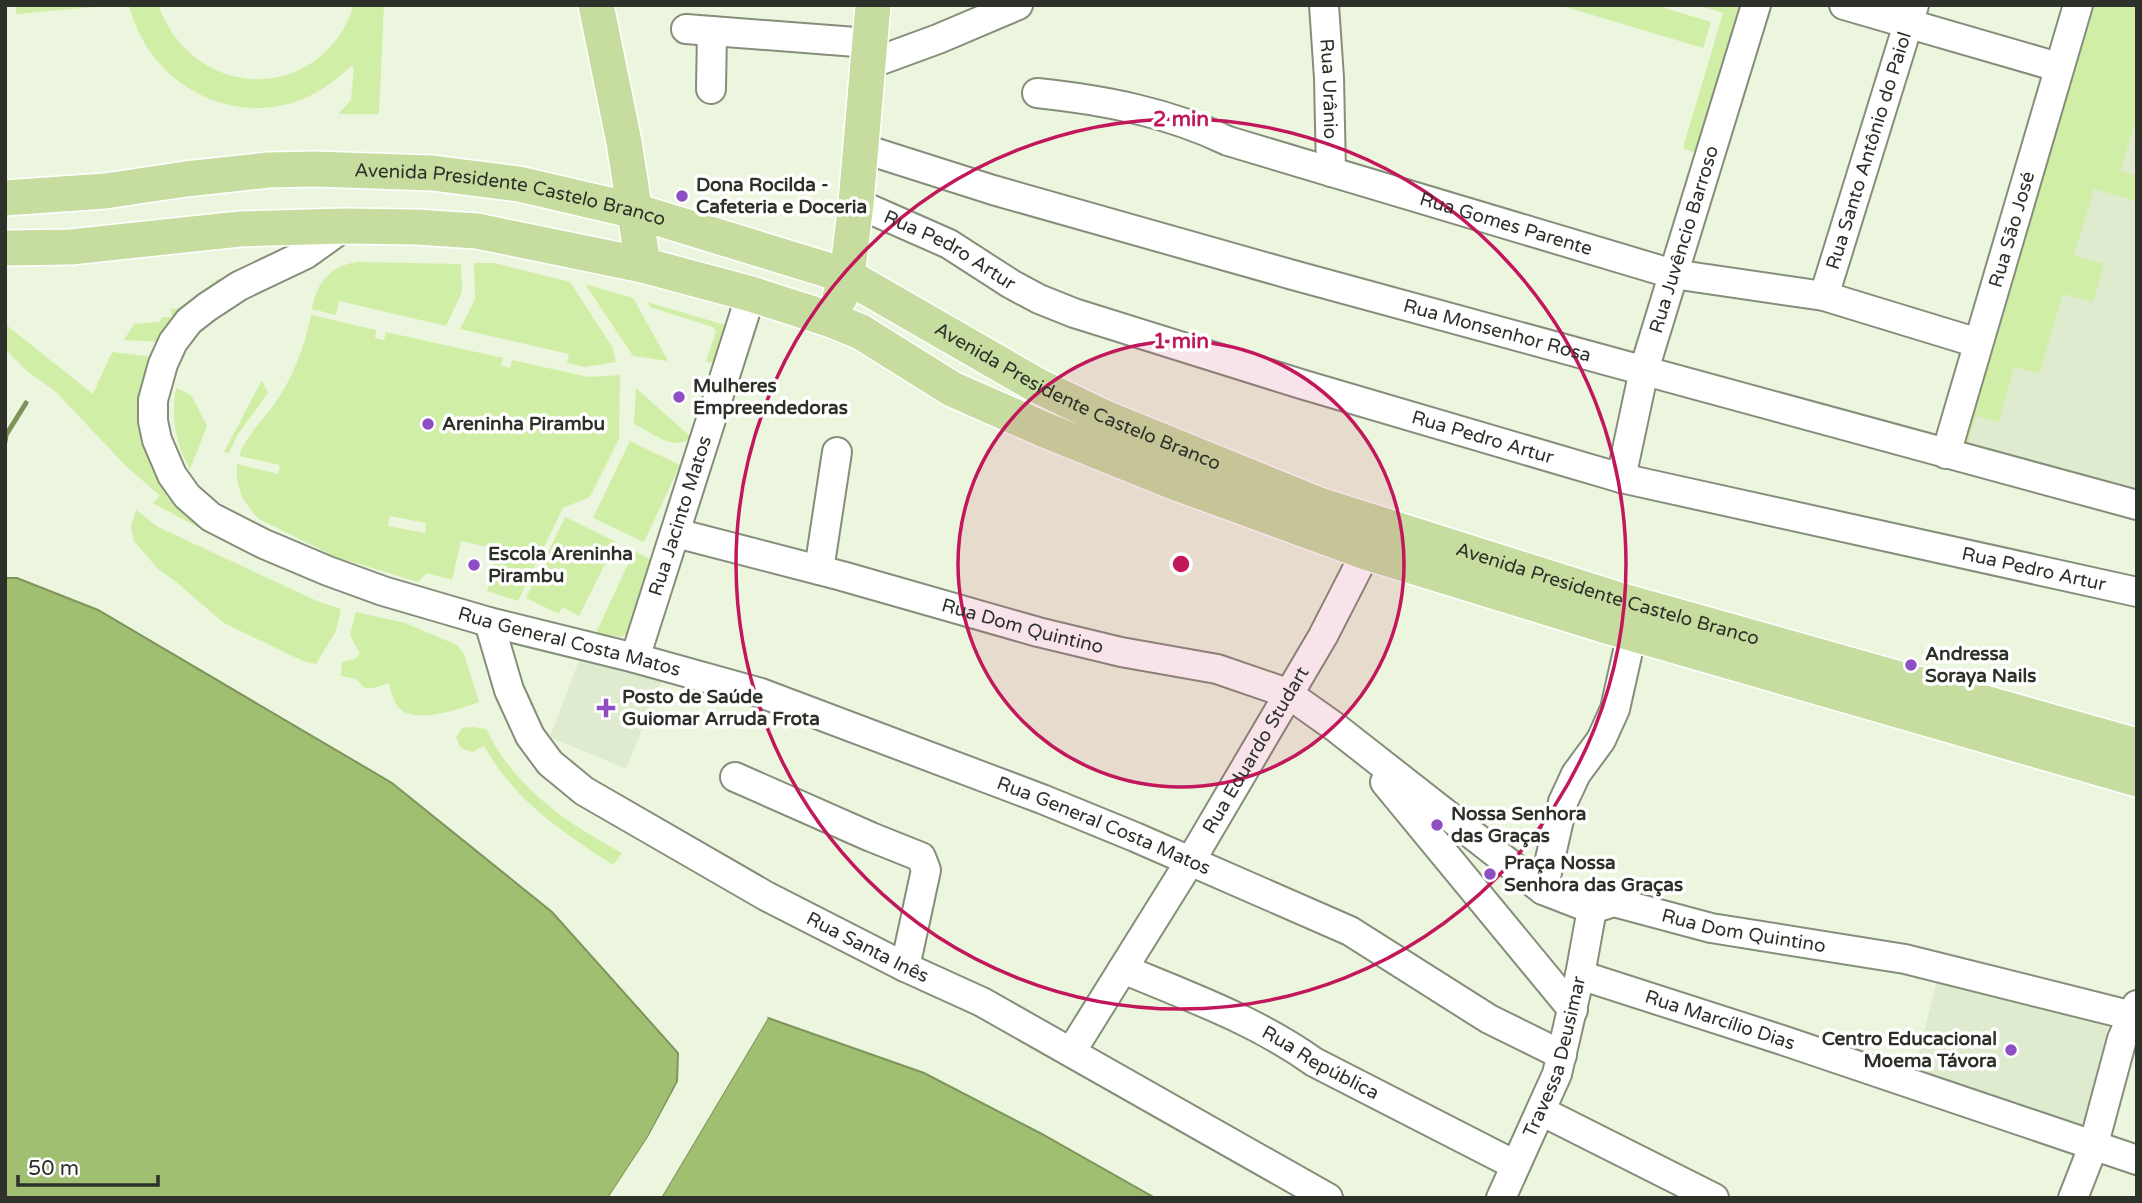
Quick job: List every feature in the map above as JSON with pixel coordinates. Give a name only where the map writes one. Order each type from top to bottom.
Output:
[{"type":"main road","points":[[596,5],[624,142],[643,265]]},
{"type":"main road","points":[[832,320],[847,276],[873,5]]},
{"type":"main road","name":"Avenida Presidente Castelo Branco","points":[[5,198],[105,191],[186,178],[268,170],[314,169],[432,173],[507,183],[635,211],[847,276],[1181,467],[1366,552],[1632,633],[1720,642],[2137,746]]},
{"type":"main road","name":"Avenida Presidente Castelo Branco","points":[[5,248],[71,247],[240,229],[416,227],[478,231],[643,265],[751,294],[832,320],[861,332],[952,389],[1045,430],[1319,505],[1616,599],[1720,642],[2137,779]]},
{"type":"street","points":[[711,89],[699,30],[868,54],[939,39],[1018,5]]},
{"type":"street","name":"Rua Urânio","points":[[1324,5],[1331,172]]},
{"type":"street","name":"Rua Juvêncio Barroso","points":[[1622,478],[1644,370],[1756,5]]},
{"type":"street","points":[[1844,5],[1911,15],[2058,67]]},
{"type":"street","name":"Rua São José","points":[[1945,454],[2078,5]]},
{"type":"street","name":"Rua Santo Antônio do Paiol","points":[[1824,296],[1911,15]]},
{"type":"street","name":"Rua Gomes Parente","points":[[1037,93],[1085,98],[1197,126],[1228,141],[1673,274],[1824,296],[1978,343]]},
{"type":"street","name":"Rua Monsenhor Rosa","points":[[861,148],[1093,219],[1442,317],[2137,505]]},
{"type":"street","name":"Rua Pedro Artur","points":[[856,203],[949,244],[1010,284],[1039,299],[1074,313],[1314,388],[1622,478],[2137,592]]},
{"type":"street","name":"Rua General Costa Matos","points":[[345,226],[306,254],[239,286],[189,321],[173,342],[163,364],[153,400],[153,421],[163,458],[187,496],[211,516],[264,544],[383,591],[489,622],[761,693],[1042,799],[1350,931],[1489,1019],[1562,1055]]},
{"type":"street","name":"Rua Jacinto Matos","points":[[635,658],[751,294]]},
{"type":"street","points":[[818,570],[837,453]]},
{"type":"street","name":"Rua Dom Quintino","points":[[676,533],[1048,635],[1121,652],[1217,669],[1287,692],[1543,890],[1592,909],[1614,902],[1711,928],[1905,959],[2135,1013]]},
{"type":"street","name":"Rua Eduardo Studart","points":[[1070,1052],[1189,862],[1322,636],[1366,552]]},
{"type":"street","name":"Rua Santa Inês","points":[[489,622],[509,690],[530,736],[550,763],[584,791],[766,896],[905,967],[982,1002],[1328,1198]]},
{"type":"street","points":[[1543,890],[1563,802],[1570,784],[1601,740],[1615,709],[1632,633]]},
{"type":"street","name":"Rua Dom Quintino","points":[[1354,744],[1573,1010]]},
{"type":"street","points":[[735,777],[922,857],[926,870],[905,967]]},
{"type":"street","name":"Travessa Deusimar","points":[[1501,1198],[1553,1084],[1573,1010],[1592,909]]},
{"type":"street","name":"Rua República","points":[[1123,969],[1253,1026],[1314,1062],[1515,1165]]},
{"type":"street","name":"Rua Marcílio Dias","points":[[1580,975],[2137,1160]]},
{"type":"street","points":[[2073,1198],[2093,1147],[2122,1039],[2135,1013]]},
{"type":"street","points":[[1541,1111],[1714,1198]]},
{"type":"shaded area","points":[[16,5],[107,5],[107,6],[16,14]]},
{"type":"shaded area","points":[[129,5],[158,5],[175,37],[199,60],[227,74],[257,79],[287,75],[315,61],[338,38],[354,5],[384,5],[379,114],[338,114],[351,100],[354,68],[351,66],[324,88],[292,103],[265,108],[239,107],[213,100],[190,89],[169,73],[152,54],[138,31]]},
{"type":"shaded area","points":[[1559,5],[1655,5],[1711,22],[1703,48]]},
{"type":"shaded area","points":[[1697,5],[1745,5],[1701,155],[1683,148],[1723,13]]},
{"type":"shaded area","points":[[2088,5],[2137,5],[2137,118],[2120,171],[2137,176],[2137,201],[2094,189],[2074,255],[2104,264],[2093,302],[2063,294],[2039,374],[2014,366],[1999,422],[1976,416],[1968,444],[1959,441]]},
{"type":"shaded area","points":[[2137,5],[2137,492],[1959,441]]},
{"type":"shaded area","points":[[358,262],[461,264],[462,292],[446,326],[339,301],[336,315],[312,309],[317,291],[326,277],[340,267]]},
{"type":"shaded area","points":[[474,263],[494,263],[570,282],[613,348],[616,362],[585,367],[567,363],[569,354],[460,329],[475,299]]},
{"type":"shaded area","points":[[218,279],[232,279],[161,342],[124,340],[134,324],[159,322],[163,317],[172,317],[171,309],[180,308]]},
{"type":"shaded area","points":[[585,284],[633,298],[668,361],[633,356]]},
{"type":"shaded area","points":[[647,302],[725,325],[714,364],[706,361],[716,332],[713,327],[650,307]]},
{"type":"shaded area","name":"Areninha Pirambu","points":[[311,315],[376,330],[375,338],[384,340],[386,332],[503,358],[501,366],[510,368],[512,360],[588,377],[620,375],[619,439],[590,497],[563,508],[518,601],[487,591],[497,549],[461,541],[452,580],[427,573],[418,582],[336,557],[259,519],[249,507],[239,487],[237,464],[278,474],[280,465],[239,456],[286,385],[297,362]],"holes":[[[390,516],[426,523],[425,533],[388,526]]]},
{"type":"shaded area","points":[[5,324],[93,394],[112,352],[154,357],[143,396],[193,518],[212,535],[153,503],[160,496],[124,464],[55,391],[28,372],[5,349]]},
{"type":"shaded area","points":[[262,380],[268,393],[238,434],[229,453],[224,452]]},
{"type":"shaded area","points":[[176,388],[191,395],[207,426],[190,469],[176,430]]},
{"type":"shaded area","points":[[636,388],[691,437],[678,443],[670,442],[634,424]]},
{"type":"shaded area","points":[[630,441],[680,465],[644,542],[593,518]]},
{"type":"shaded area","points":[[136,510],[158,527],[317,601],[341,609],[336,631],[316,664],[303,661],[224,623],[158,569],[134,541],[131,526]]},
{"type":"shaded area","points":[[565,517],[616,542],[579,616],[562,607],[559,614],[526,598]]},
{"type":"shaded area","points":[[634,551],[652,560],[631,631],[621,637],[596,633]]},
{"type":"shaded area","points":[[5,578],[17,578],[98,610],[392,783],[552,912],[678,1053],[677,1082],[648,1137],[608,1198],[5,1198]]},
{"type":"shaded area","points":[[356,612],[405,623],[457,645],[464,654],[479,702],[438,714],[416,715],[406,713],[397,706],[389,683],[365,688],[356,679],[341,676],[342,662],[355,659],[360,654],[350,635]]},
{"type":"shaded area","name":"Posto de Saúde Guiomar Arruda Frota","points":[[581,655],[663,679],[626,769],[550,737]]},
{"type":"shaded area","points":[[462,728],[486,729],[511,769],[544,802],[581,829],[622,853],[613,865],[557,827],[525,799],[484,746],[472,752],[461,748],[456,737]]},
{"type":"shaded area","name":"Centro Educacional Moema Távora","points":[[1937,980],[2108,1027],[2083,1126],[1914,1073]]},
{"type":"shaded area","points":[[768,1018],[924,1073],[1040,1133],[1155,1198],[661,1198]]},
{"type":"pier","points":[[765,1017],[768,1018],[661,1198],[657,1198]]},
{"type":"pier","points":[[681,1076],[680,1083],[650,1139],[613,1198],[608,1198],[648,1137]]},
{"type":"waterway","points":[[5,442],[6,435],[26,403]]},
{"type":"place","name":"Dona Rocilda - Cafeteria e Doceria","points":[[682,196]]},
{"type":"place","name":"Mulheres Empreendedoras","points":[[679,397]]},
{"type":"place","name":"Areninha Pirambu","points":[[428,424]]},
{"type":"place","name":"Escola Areninha Pirambu","points":[[474,565]]},
{"type":"place","name":"Andressa Soraya Nails","points":[[1911,665]]},
{"type":"place","name":"Posto de Saúde Guiomar Arruda Frota","points":[[606,708]]},
{"type":"place","name":"Nossa Senhora das Graças","points":[[1437,825]]},
{"type":"place","name":"Praça Nossa Senhora das Graças","points":[[1490,874]]},
{"type":"place","name":"Centro Educacional Moema Távora","points":[[2011,1050]]}]
